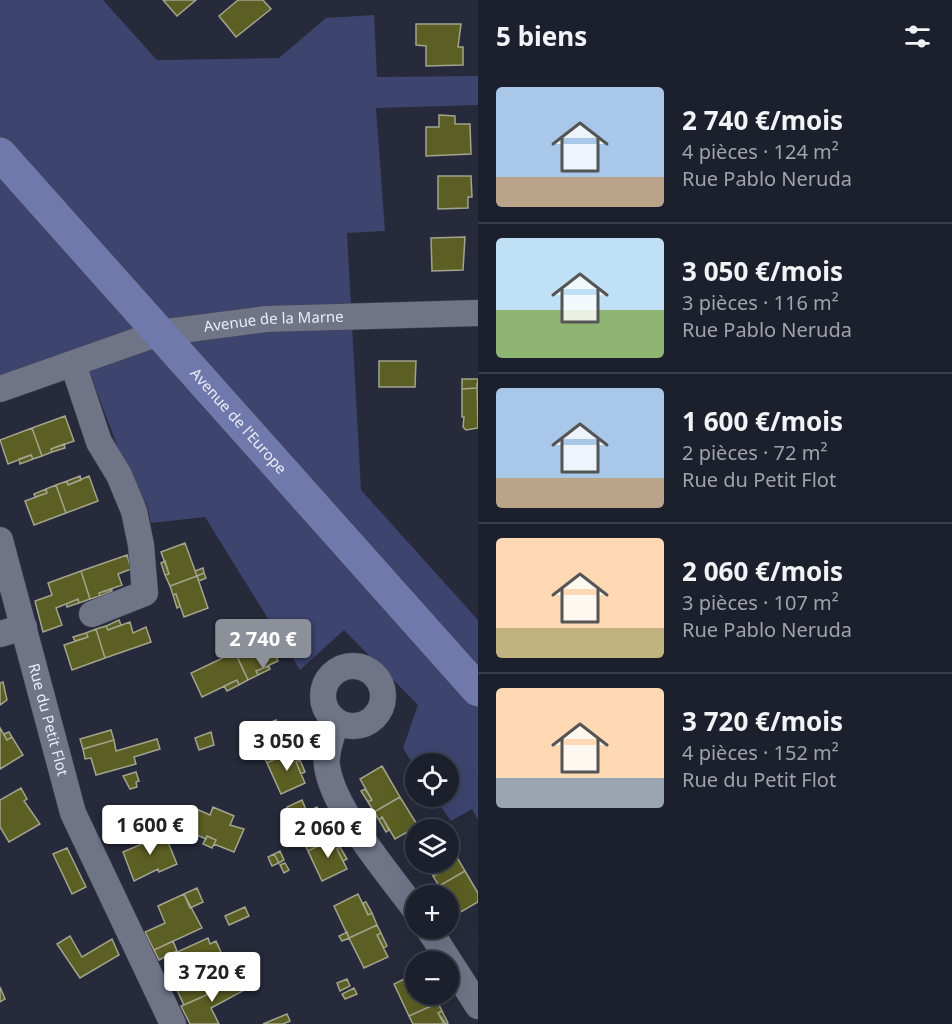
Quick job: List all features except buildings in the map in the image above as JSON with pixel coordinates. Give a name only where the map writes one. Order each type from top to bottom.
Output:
[{"type":"main road","name":"Avenue de l'Europe","points":[[0,154],[478,690]]},
{"type":"street","name":"Avenue de la Marne","points":[[0,389],[159,333],[266,319],[478,314]]},
{"type":"street","points":[[73,364],[99,442],[119,475],[134,511],[143,562],[145,593],[92,614]]},
{"type":"street","name":"Rue du Petit Flot","points":[[0,540],[12,631],[73,813],[173,1024]]},
{"type":"street","points":[[336,722],[326,759],[331,781],[356,828],[405,895]]},
{"type":"street","points":[[435,939],[478,1006]]},
{"type":"shaded area","points":[[0,0],[103,0],[157,60],[279,58],[326,18],[374,15],[377,77],[478,76],[478,105],[376,108],[385,231],[347,233],[361,490],[478,620],[478,820],[472,809],[454,819],[450,819],[441,807],[459,807],[459,753],[406,753],[403,748],[418,705],[344,630],[300,670],[205,517],[151,523],[147,505],[126,469],[81,350],[0,378]]}]
